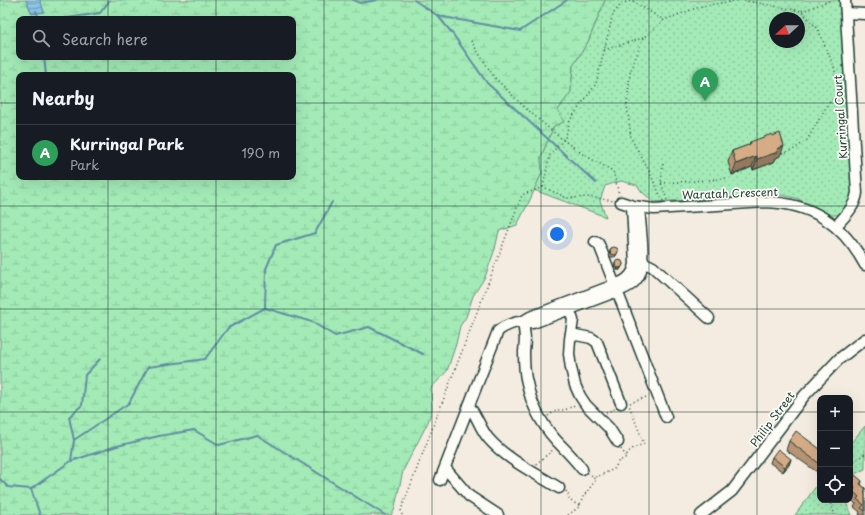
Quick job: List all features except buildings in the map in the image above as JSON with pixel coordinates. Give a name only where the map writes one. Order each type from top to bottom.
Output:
[{"type":"street","name":"Kurringal Court","points":[[836,226],[857,198],[861,176],[846,90],[845,0]]},
{"type":"street","points":[[846,13],[865,14]]},
{"type":"street","name":"Waratah Crescent","points":[[621,202],[636,207],[654,209],[765,202],[788,204],[814,212],[836,226],[852,244],[865,264]]},
{"type":"street","points":[[440,480],[498,331],[502,328],[522,322],[530,317],[568,306],[616,288],[630,276],[639,262],[636,207]]},
{"type":"street","points":[[595,242],[599,244],[666,417]]},
{"type":"street","points":[[639,262],[653,267],[708,318]]},
{"type":"street","points":[[568,306],[573,320],[570,354],[572,374],[575,385],[589,409],[609,428],[618,442]]},
{"type":"street","points":[[522,322],[525,332],[524,365],[526,382],[533,404],[551,434],[573,457],[582,469]]},
{"type":"street","points":[[571,334],[591,338],[597,342],[625,403]]},
{"type":"street","name":"Philip Street","points":[[701,515],[732,491],[804,396],[839,359],[865,339]]},
{"type":"street","points":[[469,406],[483,432],[506,455],[559,488]]},
{"type":"street","points":[[445,468],[469,496],[498,515]]},
{"type":"path","points":[[604,50],[643,38],[664,20],[702,6],[741,0],[802,11],[832,0]]},
{"type":"path","points":[[543,187],[550,155],[564,140],[570,120],[596,84],[613,14],[622,3],[632,1],[664,20]]},
{"type":"path","points":[[782,153],[793,150],[807,140],[828,104],[846,90],[838,83],[834,67],[818,29],[802,11]]},
{"type":"path","points":[[643,38],[630,74],[627,105],[631,138],[668,208]]},
{"type":"path","points":[[402,515],[401,510],[522,195],[543,187],[567,198],[590,196],[621,202],[613,171],[584,155],[523,106],[494,78],[471,41]]},
{"type":"path","points":[[663,164],[661,183],[668,208]]},
{"type":"path","points":[[661,183],[723,180],[728,177]]},
{"type":"path","points":[[636,401],[656,393]]},
{"type":"path","points":[[541,419],[556,410],[565,410],[583,401]]},
{"type":"path","points":[[568,515],[578,509],[583,497],[595,481],[596,477],[615,468],[618,462],[625,458],[631,448],[644,444],[625,403]]},
{"type":"path","points":[[530,470],[560,444]]},
{"type":"path","points":[[853,461],[865,454]]},
{"type":"path","points":[[559,488],[567,493],[569,500],[580,506]]},
{"type":"path","points":[[830,503],[835,515]]},
{"type":"green space","points":[[0,0],[26,0],[32,14],[44,12],[40,0],[605,0],[588,42],[573,66],[571,92],[558,110],[564,122],[554,127],[541,157],[542,173],[530,200],[517,225],[499,231],[495,249],[485,277],[473,296],[466,317],[460,326],[447,371],[431,388],[432,409],[428,422],[403,471],[394,511],[391,515],[0,515]]},
{"type":"green space","points":[[605,0],[840,0],[852,192],[849,203],[839,215],[830,215],[796,198],[781,195],[654,202],[642,192],[637,185],[621,181],[605,186],[600,201],[606,217],[534,190],[542,173],[541,157],[554,126],[564,122],[558,110],[571,92],[573,66],[588,42]]},
{"type":"green space","points":[[865,426],[865,469],[853,475],[853,467],[853,440]]},
{"type":"green space","points":[[817,485],[817,503],[846,503],[851,515],[795,515]]},
{"type":"water","points":[[26,0],[40,0],[44,12],[32,14]]},
{"type":"waterway","points":[[80,16],[100,13],[110,0]]},
{"type":"waterway","points":[[353,0],[360,3],[377,0]]},
{"type":"waterway","points":[[414,0],[438,16],[520,31],[567,0]]},
{"type":"waterway","points":[[36,11],[38,16]]},
{"type":"waterway","points":[[438,16],[452,33],[487,83],[596,183]]},
{"type":"waterway","points":[[44,60],[46,72]]},
{"type":"waterway","points":[[265,307],[266,269],[276,245],[315,233],[332,202]]},
{"type":"waterway","points":[[71,461],[74,440],[129,403],[148,367],[205,359],[228,328],[265,308],[312,322],[335,336],[369,327],[423,354]]},
{"type":"waterway","points":[[74,440],[69,417],[82,405],[85,375],[100,359]]},
{"type":"waterway","points":[[0,479],[8,487],[31,489],[71,461],[117,446],[159,436],[194,430],[219,445],[257,435],[385,515]]},
{"type":"waterway","points":[[31,489],[40,515]]},
{"type":"place","name":"Kurringal Park","points":[[705,101]]}]
